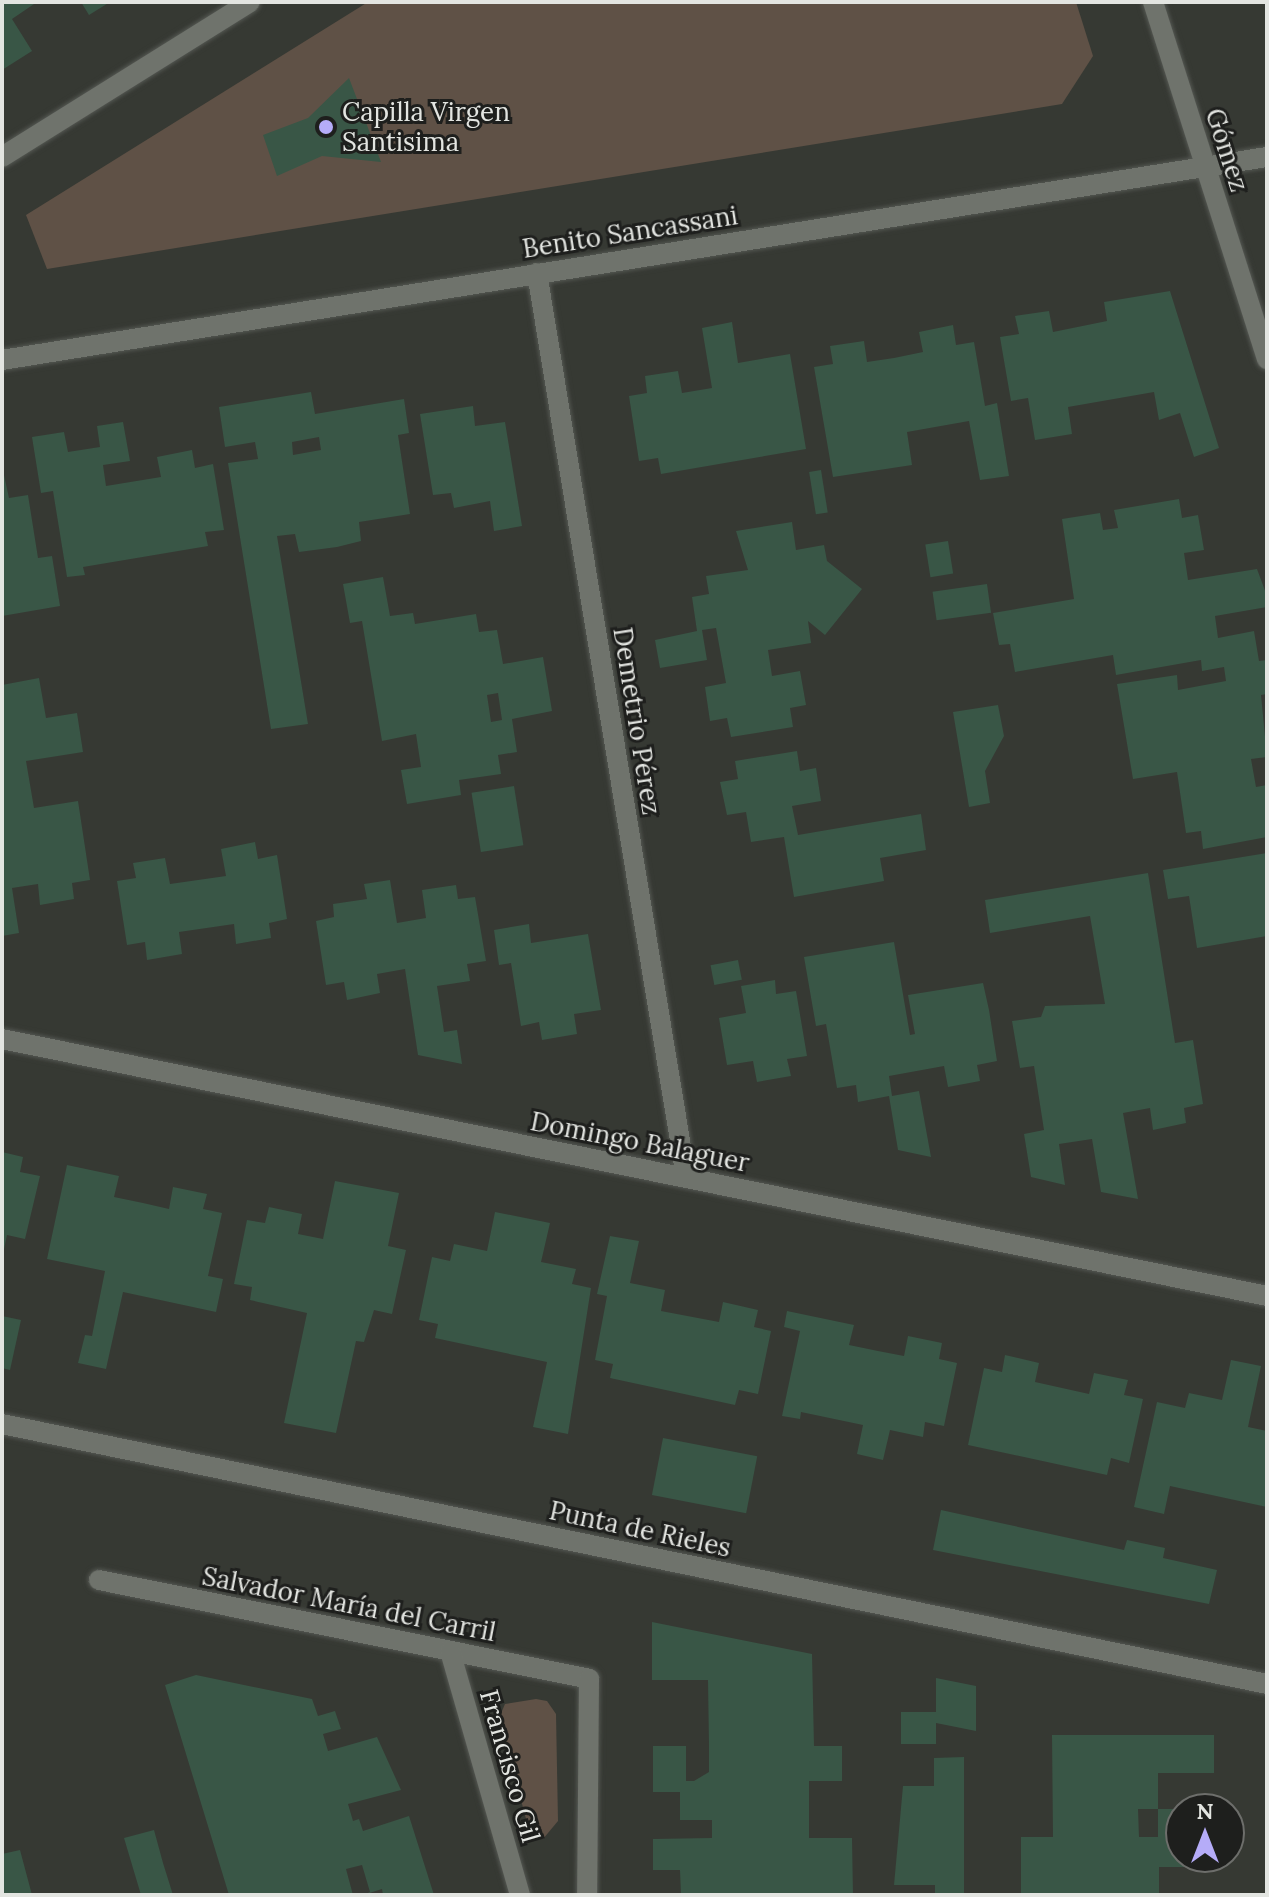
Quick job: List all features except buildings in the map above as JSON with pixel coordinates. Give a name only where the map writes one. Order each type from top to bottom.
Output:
[{"type":"street","points":[[2,157],[250,2]]},
{"type":"street","name":"Gómez","points":[[1153,2],[1267,359]]},
{"type":"street","name":"Benito Sancassani","points":[[2,360],[1267,157]]},
{"type":"street","name":"Demetrio Pérez","points":[[537,273],[686,1177]]},
{"type":"street","name":"Domingo Balaguer","points":[[2,1039],[1267,1296]]},
{"type":"street","name":"Punta de Rieles","points":[[2,1424],[1267,1684]]},
{"type":"street","name":"Salvador María del Carril","points":[[99,1580],[589,1679],[587,1895]]},
{"type":"street","name":"Francisco Gil","points":[[450,1651],[520,1895]]},
{"type":"shaded area","points":[[368,2],[1076,2],[1093,56],[1062,104],[47,269],[26,215]]},
{"type":"shaded area","points":[[536,1699],[547,1701],[556,1714],[558,1821],[543,1839],[529,1830],[499,1718],[505,1704]]},
{"type":"place","name":"Capilla Virgen Santisima","points":[[326,127]]}]
